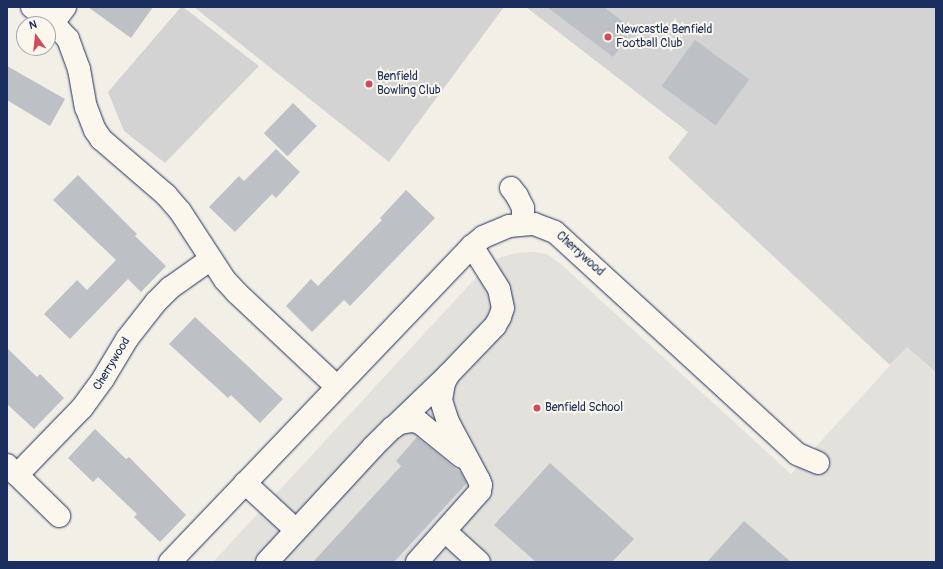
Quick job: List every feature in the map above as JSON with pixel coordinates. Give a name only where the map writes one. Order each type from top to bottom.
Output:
[{"type":"street","points":[[32,7],[59,15],[74,54],[86,107],[93,125],[101,139],[150,181],[180,211],[211,258],[237,292],[336,386]]},
{"type":"street","points":[[511,188],[523,208],[523,224]]},
{"type":"street","name":"Cherrywood","points":[[170,562],[336,386],[472,246],[495,231],[509,226],[523,224],[544,227],[564,239],[797,454],[818,463]]},
{"type":"street","points":[[267,562],[392,428],[448,375],[495,326],[503,308],[499,289],[472,246]]},
{"type":"street","name":"Cherrywood","points":[[59,516],[12,470],[82,408],[103,379],[126,339],[151,308],[170,288],[211,258]]},
{"type":"street","points":[[416,562],[480,491],[479,480],[443,411],[441,392],[448,375]]},
{"type":"street","points":[[392,428],[406,422],[420,423],[470,465]]},
{"type":"street","points":[[245,483],[296,530]]},
{"type":"street","points":[[445,531],[479,562]]},
{"type":"shaded area","points":[[181,7],[183,7],[259,66],[165,163],[124,131],[108,92]]},
{"type":"shaded area","name":"Benfield Bowling Club","points":[[194,7],[504,7],[389,162]]},
{"type":"shaded area","points":[[526,7],[936,7],[936,373],[907,347],[890,365],[668,158],[688,132]]},
{"type":"shaded area","name":"Benfield School","points":[[532,252],[547,254],[562,265],[791,474],[907,347],[936,374],[936,562],[213,562],[484,269],[499,258],[516,253]]},
{"type":"building","points":[[88,7],[153,7],[131,38]]},
{"type":"building","name":"Newcastle Benfield Football Club","points":[[547,7],[604,7],[634,30],[613,57]]},
{"type":"building","points":[[695,40],[749,79],[716,125],[661,86]]},
{"type":"building","points":[[7,66],[65,99],[50,126],[7,100]]},
{"type":"building","points":[[293,103],[317,126],[288,156],[264,133]]},
{"type":"building","points":[[276,149],[300,172],[276,198],[272,194],[235,232],[209,207],[239,176],[244,181]]},
{"type":"building","points":[[78,175],[137,234],[135,236],[166,266],[141,292],[128,279],[70,339],[44,314],[77,280],[87,290],[116,260],[53,200]]},
{"type":"building","points":[[406,190],[435,218],[350,306],[344,300],[312,332],[286,306],[311,279],[318,286],[382,220],[380,218]]},
{"type":"building","points":[[195,317],[283,399],[260,423],[231,395],[228,398],[169,344]]},
{"type":"building","points":[[7,348],[37,377],[40,374],[64,398],[34,429],[7,404]]},
{"type":"building","points":[[95,429],[126,459],[129,457],[186,515],[160,542],[134,517],[137,514],[98,477],[93,482],[68,458]]},
{"type":"building","points":[[417,437],[461,473],[467,483],[394,562],[313,562],[401,466],[396,461]]},
{"type":"building","points":[[550,463],[634,539],[612,562],[536,562],[494,525]]},
{"type":"building","points":[[744,521],[791,562],[707,562]]},
{"type":"place","name":"Newcastle Benfield Football Club","points":[[608,37]]},
{"type":"place","name":"Benfield Bowling Club","points":[[369,84]]},
{"type":"place","name":"Benfield School","points":[[537,408]]}]
